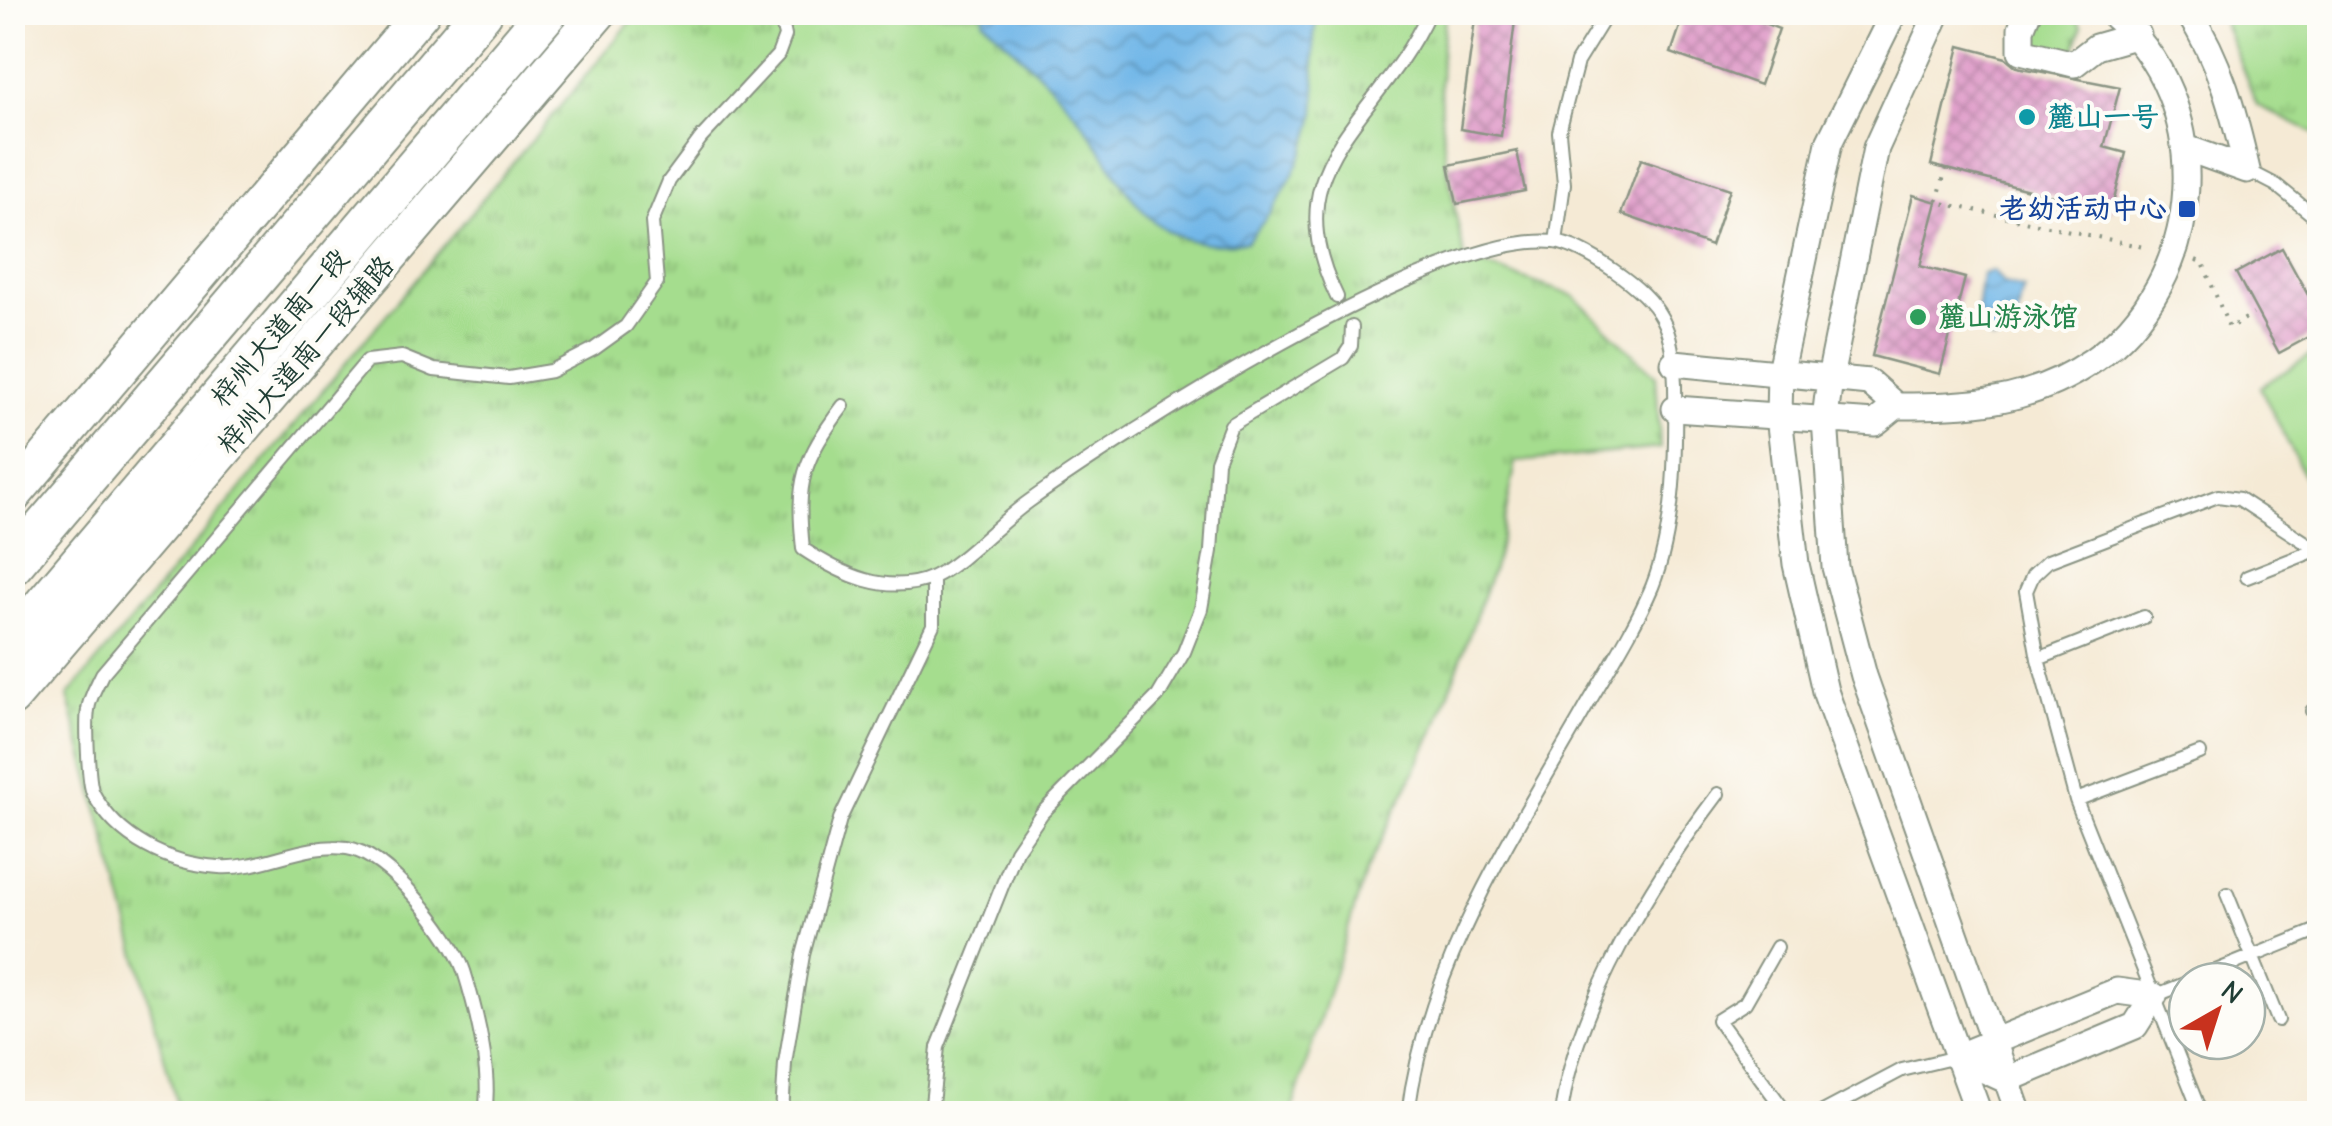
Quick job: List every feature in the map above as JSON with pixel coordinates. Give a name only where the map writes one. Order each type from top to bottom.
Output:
[{"type":"highway","name":"梓州大道南一段","points":[[12,565],[482,12]]},
{"type":"highway","name":"梓州大道南一段","points":[[12,643],[548,12]]},
{"type":"main road","points":[[12,497],[422,12]]},
{"type":"main road","name":"梓州大道南一段辅路","points":[[12,698],[599,12]]},
{"type":"main road","points":[[12,513],[232,303]]},
{"type":"street","points":[[1894,12],[1829,143],[1780,371],[1779,416],[1796,564],[1825,692],[1979,1114]]},
{"type":"street","points":[[1938,12],[1876,148],[1825,419],[1840,586],[1864,676],[2019,1114]]},
{"type":"street","points":[[2028,12],[2021,29],[2021,51],[2074,64],[2096,47],[2138,35]]},
{"type":"street","points":[[1676,409],[1874,423],[1896,406],[2000,403],[2077,369],[2128,330],[2160,285],[2176,254],[2187,208],[2186,148],[2167,92],[2138,35],[2110,12]]},
{"type":"street","points":[[2188,12],[2208,42],[2232,109],[2247,170]]},
{"type":"street","points":[[2186,148],[2247,170]]},
{"type":"street","points":[[1674,363],[1868,382],[1896,406]]},
{"type":"street","points":[[2117,991],[2154,996],[2135,1026],[2006,1080],[1956,1057],[2117,991]]},
{"type":"lane","points":[[485,1114],[489,1088],[463,968],[400,878],[376,858],[349,848],[316,848],[222,868],[174,860],[134,840],[91,792],[88,709],[102,674],[367,361],[402,357],[434,370],[510,378],[551,371],[594,349],[626,326],[657,282],[652,222],[669,182],[701,138],[778,55],[785,36],[780,12]]},
{"type":"lane","points":[[1337,297],[1313,228],[1314,199],[1328,162],[1413,47],[1428,12]]},
{"type":"lane","points":[[1556,242],[1564,184],[1559,132],[1577,62],[1608,12]]},
{"type":"lane","points":[[2247,170],[2276,185],[2320,221]]},
{"type":"lane","points":[[843,406],[812,448],[798,499],[804,549],[836,570],[882,585],[933,577],[1024,504],[1200,388],[1425,275],[1511,246],[1556,242],[1594,258],[1628,281],[1666,318],[1674,363],[1676,409],[1668,523],[1653,583],[1483,889],[1428,1023],[1408,1114]]},
{"type":"lane","points":[[930,1114],[938,1046],[1016,851],[1042,813],[1158,696],[1184,652],[1202,608],[1211,551],[1217,461],[1231,424],[1344,358],[1351,346],[1352,327]]},
{"type":"lane","points":[[2201,1114],[2076,800],[2038,659],[2026,591],[2033,575],[2048,561],[2218,496],[2238,500],[2318,551]]},
{"type":"lane","points":[[2247,577],[2318,551]]},
{"type":"lane","points":[[782,1114],[784,1063],[803,955],[840,820],[933,625],[933,577]]},
{"type":"lane","points":[[2038,659],[2144,617]]},
{"type":"lane","points":[[2076,800],[2200,753]]},
{"type":"lane","points":[[1560,1114],[1593,1004],[1680,844],[1718,794]]},
{"type":"lane","points":[[2227,894],[2278,1020]]},
{"type":"lane","points":[[2240,961],[2320,929]]},
{"type":"lane","points":[[1777,947],[1745,1003],[1718,1020],[1786,1114]]},
{"type":"lane","points":[[2154,996],[2167,991]]},
{"type":"lane","points":[[1819,1114],[1902,1070],[1956,1057]]},
{"type":"path","points":[[1946,168],[1937,202],[2203,262],[2229,328],[2253,314]]},
{"type":"green space","points":[[638,13],[1446,13],[1440,75],[1443,136],[1465,259],[1574,296],[1656,376],[1660,448],[1516,462],[1497,557],[1437,725],[1365,874],[1291,1113],[179,1113],[68,696]]},
{"type":"green space","points":[[2036,13],[2074,13],[2082,27],[2074,51],[2034,48],[2030,23]]},
{"type":"green space","points":[[2220,13],[2319,13],[2319,136],[2257,105]]},
{"type":"green space","points":[[2319,350],[2320,489],[2313,493],[2260,387]]},
{"type":"water","points":[[984,12],[1318,13],[1314,45],[1315,115],[1293,175],[1270,213],[1246,242],[1210,243],[1182,237],[1159,225],[1125,187],[1075,113],[983,20]]},
{"type":"water","points":[[1993,271],[2004,284],[2024,289],[2014,328],[1992,341],[1976,319],[1982,274]]},
{"type":"building","points":[[1476,12],[1516,12],[1501,136],[1460,129]]},
{"type":"building","points":[[1685,12],[1736,12],[1779,29],[1760,85],[1671,53]]},
{"type":"building","name":"麓山一号","points":[[1960,46],[2006,58],[2017,67],[2120,87],[2104,147],[2126,153],[2111,211],[1931,165]]},
{"type":"building","points":[[1517,151],[1525,191],[1457,204],[1449,165]]},
{"type":"building","points":[[1641,159],[1730,189],[1711,246],[1621,214]]},
{"type":"building","name":"麓山游泳馆","points":[[1913,195],[1937,202],[1920,266],[1965,278],[1940,374],[1872,356]]},
{"type":"building","points":[[2282,248],[2320,317],[2320,331],[2279,353],[2236,273]]},
{"type":"place","name":"麓山一号","points":[[2027,117]]},
{"type":"place","name":"老幼活动中心","points":[[2187,209]]},
{"type":"place","name":"麓山游泳馆","points":[[1918,317]]}]
